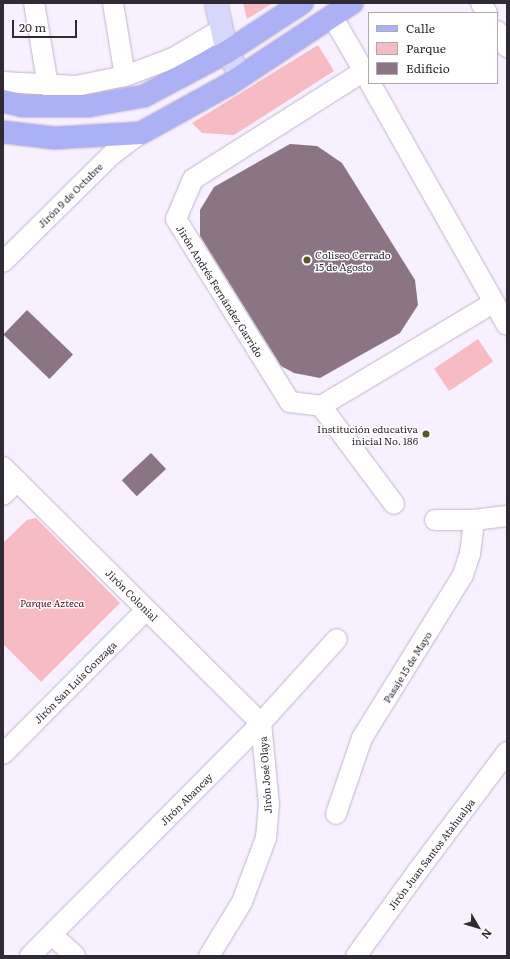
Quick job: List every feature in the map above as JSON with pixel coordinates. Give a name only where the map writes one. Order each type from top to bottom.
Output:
[{"type":"main road","points":[[216,3],[227,52],[241,76]]},
{"type":"main road","points":[[3,101],[23,106],[88,106],[144,96],[227,52],[302,3]]},
{"type":"main road","points":[[3,132],[55,138],[142,133],[241,76],[352,3]]},
{"type":"street","points":[[34,3],[48,86]]},
{"type":"street","points":[[113,3],[125,76]]},
{"type":"street","points":[[480,3],[485,12]]},
{"type":"street","points":[[332,16],[368,78]]},
{"type":"street","points":[[3,82],[48,86],[76,86],[125,76],[173,58],[222,29]]},
{"type":"street","points":[[498,33],[507,47]]},
{"type":"street","name":"Jirón Andrés Fernández Garrido","points":[[321,406],[290,402],[176,219],[193,179],[368,78]]},
{"type":"street","points":[[371,84],[493,303],[507,325]]},
{"type":"street","name":"Jirón 9 de Octubre","points":[[3,262],[110,156],[142,133]]},
{"type":"street","points":[[394,504],[321,406],[493,303]]},
{"type":"street","name":"Jirón Colonial","points":[[3,467],[261,723]]},
{"type":"street","points":[[3,495],[17,481]]},
{"type":"street","points":[[435,520],[474,520],[507,516]]},
{"type":"street","name":"Pasaje 15 de Mayo","points":[[336,814],[362,738],[463,574],[470,554],[474,520]]},
{"type":"street","name":"Jirón San Luis Gonzaga","points":[[3,754],[146,610]]},
{"type":"street","name":"Jirón Abancay","points":[[30,956],[261,723],[337,639]]},
{"type":"street","name":"Jirón José Olaya","points":[[209,956],[242,902],[266,838],[269,804],[261,723]]},
{"type":"street","name":"Jirón Juan Santos Atahualpa","points":[[356,956],[507,752]]},
{"type":"street","points":[[52,935],[75,956]]},
{"type":"green space","points":[[243,3],[273,3],[247,19]]},
{"type":"green space","points":[[318,45],[334,71],[234,135],[202,133],[192,123]]},
{"type":"green space","points":[[478,339],[493,361],[449,391],[434,369]]},
{"type":"green space","name":"Parque Azteca","points":[[36,518],[120,603],[41,682],[3,644],[3,543],[27,520]]},
{"type":"building","name":"Coliseo Cerrado 15 de Agosto","points":[[290,144],[317,146],[342,163],[415,280],[418,305],[400,333],[320,378],[294,373],[281,366],[200,236],[200,210],[214,187]]},
{"type":"building","points":[[27,310],[73,354],[49,379],[3,334]]},
{"type":"building","points":[[151,453],[166,469],[137,496],[122,480]]},
{"type":"place","name":"Coliseo Cerrado 15 de Agosto","points":[[307,260]]},
{"type":"place","name":"Institución educativa inicial No. 186","points":[[426,434]]}]
